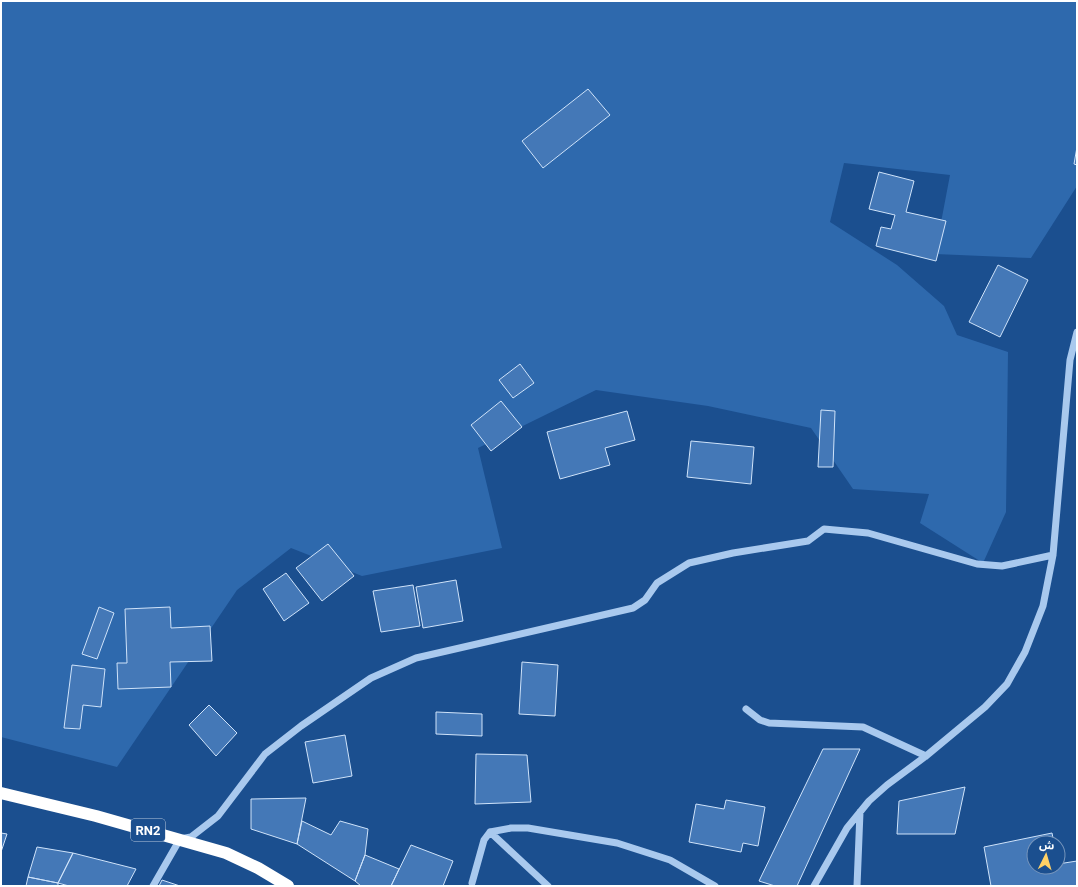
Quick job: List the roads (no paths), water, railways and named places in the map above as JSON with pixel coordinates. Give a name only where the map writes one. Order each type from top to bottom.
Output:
[{"type":"highway","name":"RN2","points":[[1,793],[96,816],[226,853],[258,868],[288,886]]},
{"type":"street","points":[[814,886],[847,828],[860,812],[887,785],[926,756],[985,707],[1007,684],[1025,652],[1043,606],[1053,555],[1070,360],[1077,332]]},
{"type":"street","points":[[152,886],[180,839],[191,837],[218,816],[266,754],[301,726],[371,678],[416,658],[633,608],[645,600],[657,583],[689,563],[733,553],[808,541],[824,529],[868,533],[977,564],[1002,566],[1053,555]]},
{"type":"street","points":[[746,709],[760,720],[770,723],[863,727],[926,756]]},
{"type":"street","points":[[857,886],[860,812]]},
{"type":"street","points":[[473,885],[483,844],[490,832],[511,828],[528,828],[616,843],[670,860],[715,886]]},
{"type":"street","points":[[490,832],[548,886]]}]
